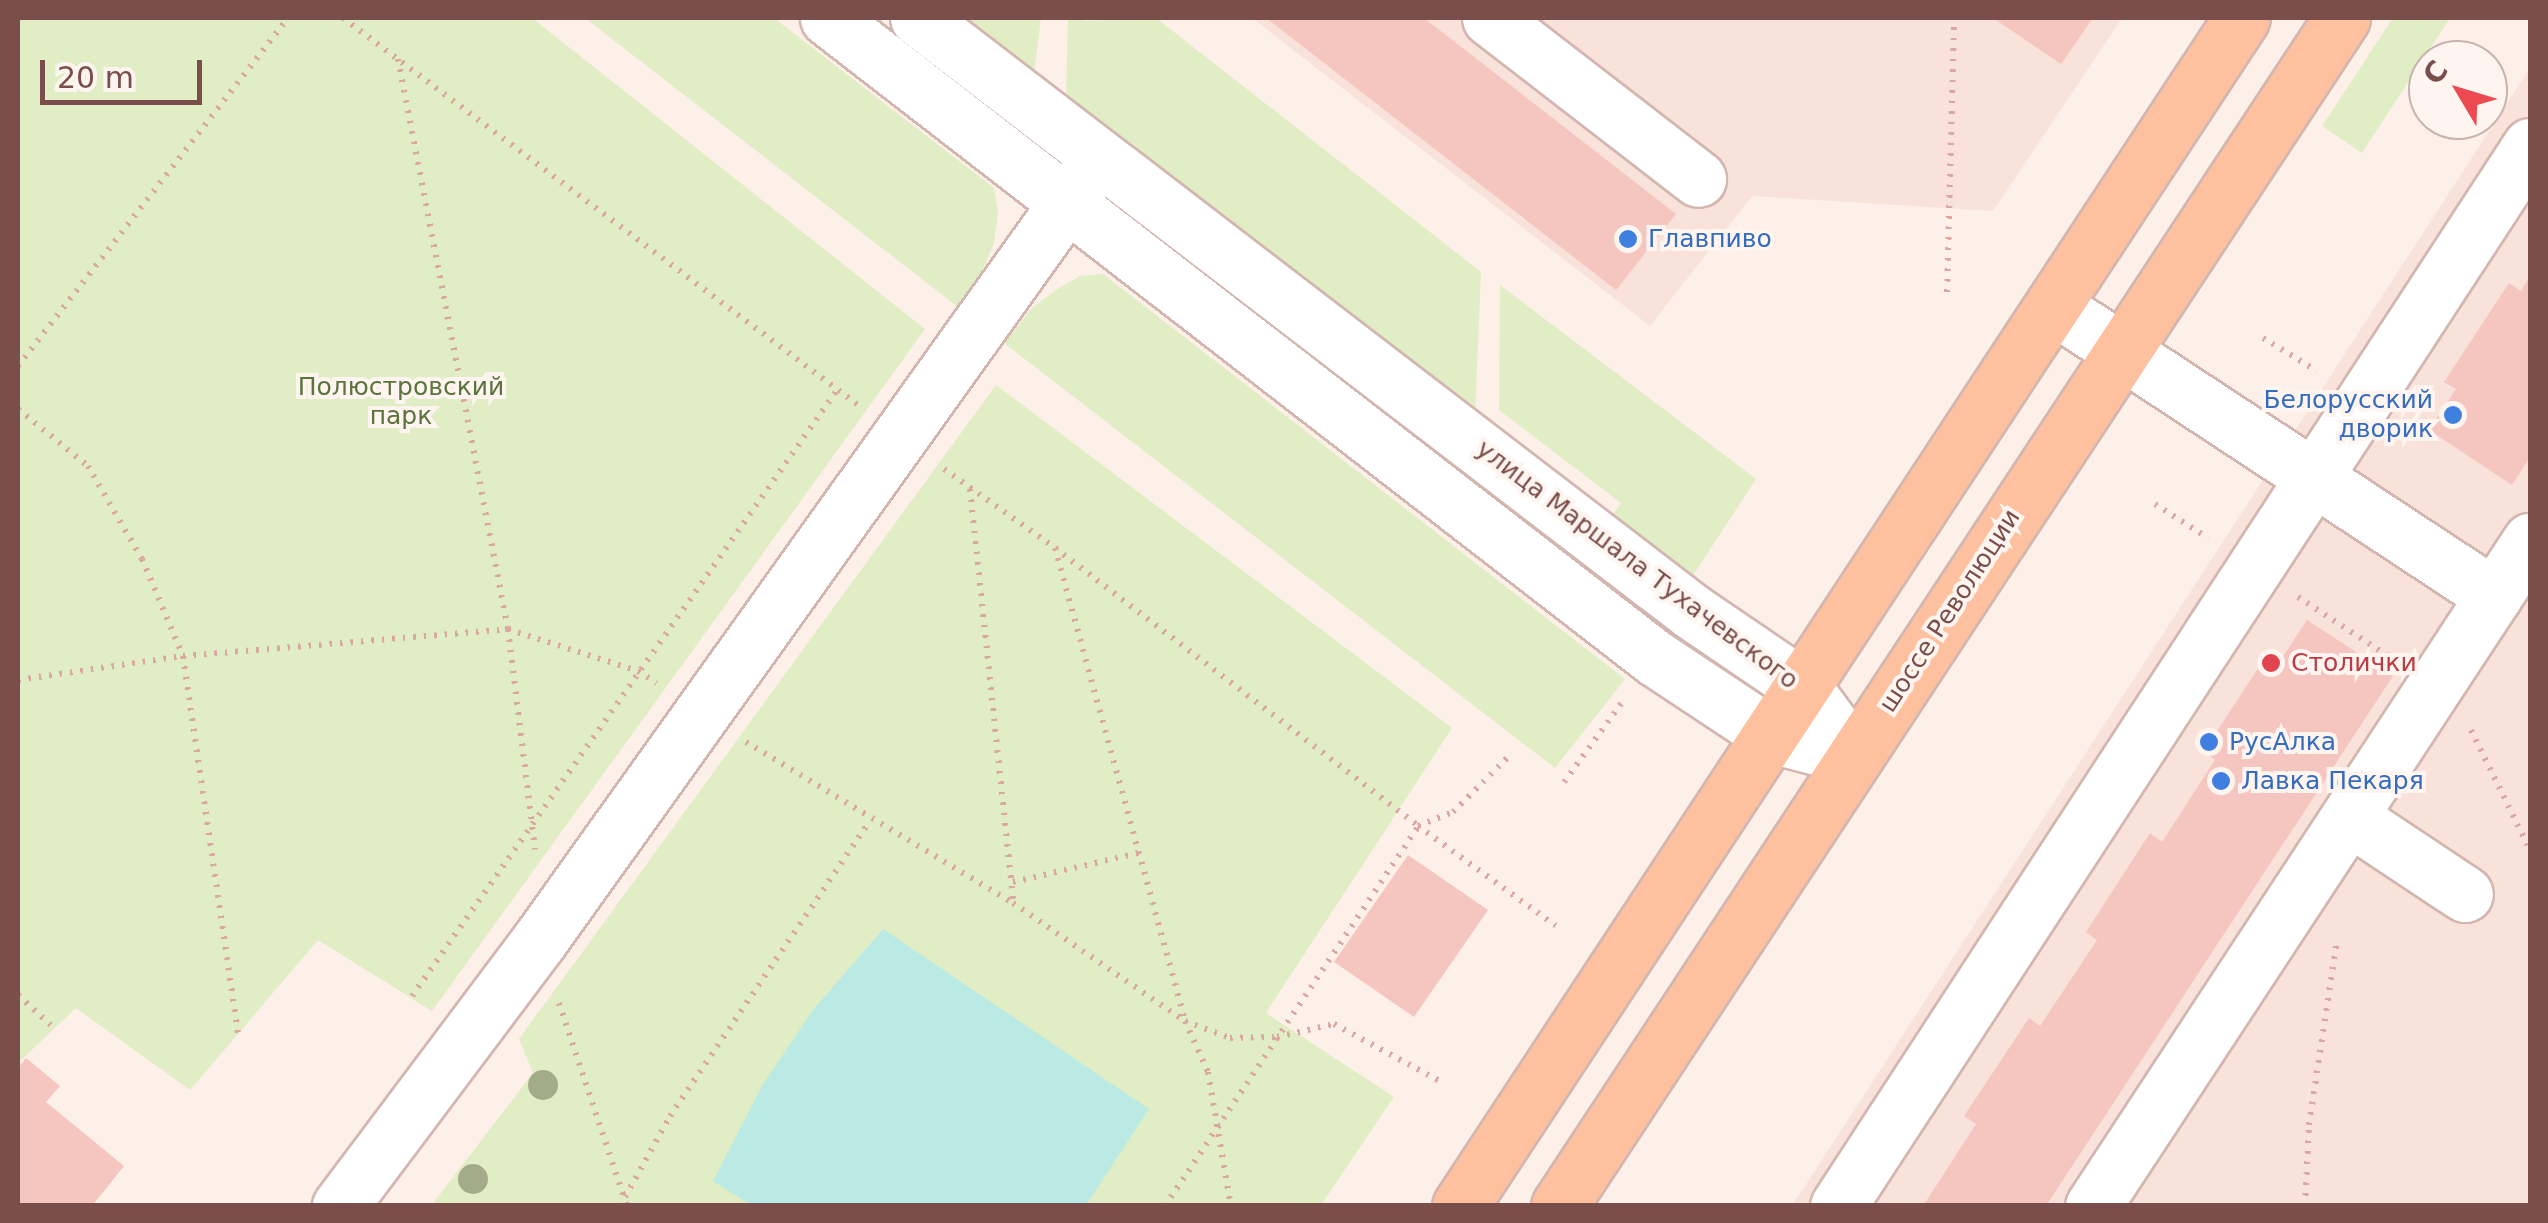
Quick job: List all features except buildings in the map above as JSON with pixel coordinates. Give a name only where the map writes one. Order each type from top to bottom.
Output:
[{"type":"main road","points":[[1460,1206],[2242,18]]},
{"type":"main road","name":"шоссе Революции","points":[[1559,1206],[2342,18]]},
{"type":"street","points":[[828,18],[1656,658],[1771,734],[1854,757]]},
{"type":"street","name":"улица Маршала Тухачевского","points":[[918,18],[1691,611],[1802,686],[1854,757]]},
{"type":"street","points":[[1490,18],[1698,179]]},
{"type":"street","points":[[1838,1206],[2530,146]]},
{"type":"street","points":[[340,1206],[539,941],[1100,158]]},
{"type":"street","points":[[2053,306],[2494,596]]},
{"type":"street","points":[[2093,1206],[2530,540]]},
{"type":"street","points":[[2337,836],[2465,894]]},
{"type":"path","points":[[18,366],[288,18]]},
{"type":"path","points":[[344,18],[1556,926]]},
{"type":"path","points":[[1947,292],[1954,18]]},
{"type":"path","points":[[398,59],[508,629],[534,822],[539,941],[623,1203]]},
{"type":"path","points":[[412,996],[837,390]]},
{"type":"path","points":[[18,408],[88,466],[142,560],[184,656],[239,1039]]},
{"type":"path","points":[[970,489],[1013,903]]},
{"type":"path","points":[[1056,548],[1142,852],[1184,1021],[1208,1072],[1221,1124],[1232,1206]]},
{"type":"path","points":[[2255,568],[2434,686],[2478,739],[2530,850]]},
{"type":"path","points":[[18,680],[184,656],[508,629],[638,671],[870,821],[1013,903],[1184,1021],[1230,1038],[1277,1037],[1334,1024],[1444,1083]]},
{"type":"path","points":[[1564,782],[1630,692]]},
{"type":"path","points":[[1165,1206],[1418,826],[1453,812],[1510,755]]},
{"type":"path","points":[[623,1203],[670,1116],[870,821]]},
{"type":"path","points":[[2305,1206],[2309,1124],[2340,921],[2337,836]]},
{"type":"path","points":[[1012,882],[1142,852]]},
{"type":"path","points":[[18,995],[56,1030]]},
{"type":"shaded area","points":[[1252,18],[2122,18],[1993,211],[1752,196],[1650,326]]},
{"type":"shaded area","points":[[2530,68],[2530,1205],[1792,1206],[2483,140],[2508,140],[2508,102]]},
{"type":"green space","name":"Полюстровский парк","points":[[18,18],[532,18],[925,329],[432,1011],[318,940],[190,1090],[76,1008],[18,1063]]},
{"type":"green space","points":[[585,18],[774,18],[994,188],[998,213],[994,243],[982,271],[958,307]]},
{"type":"green space","points":[[963,18],[1041,18],[1034,73]]},
{"type":"green space","points":[[1068,18],[1156,18],[1481,272],[1475,417],[1066,97]]},
{"type":"green space","points":[[2393,18],[2450,18],[2436,40],[2408,40],[2408,82],[2362,153],[2322,126]]},
{"type":"green space","points":[[1103,274],[1625,679],[1555,768],[1004,343],[1032,308],[1056,290],[1080,276]]},
{"type":"green space","points":[[1500,285],[1756,479],[1690,580],[1610,519],[1621,503],[1499,410]]},
{"type":"green space","points":[[996,385],[1452,728],[1266,1013],[1394,1097],[1321,1205],[431,1206],[533,1073],[519,1039]]},
{"type":"water","points":[[883,929],[1149,1109],[1086,1205],[751,1205],[713,1181],[762,1086],[813,1010]]},
{"type":"place","name":"Главпиво","points":[[1628,239]]},
{"type":"place","name":"Белорусский дворик","points":[[2453,415]]},
{"type":"place","name":"Столички","points":[[2271,663]]},
{"type":"place","name":"РусАлка","points":[[2209,742]]},
{"type":"place","name":"Лавка Пекаря","points":[[2221,781]]}]
